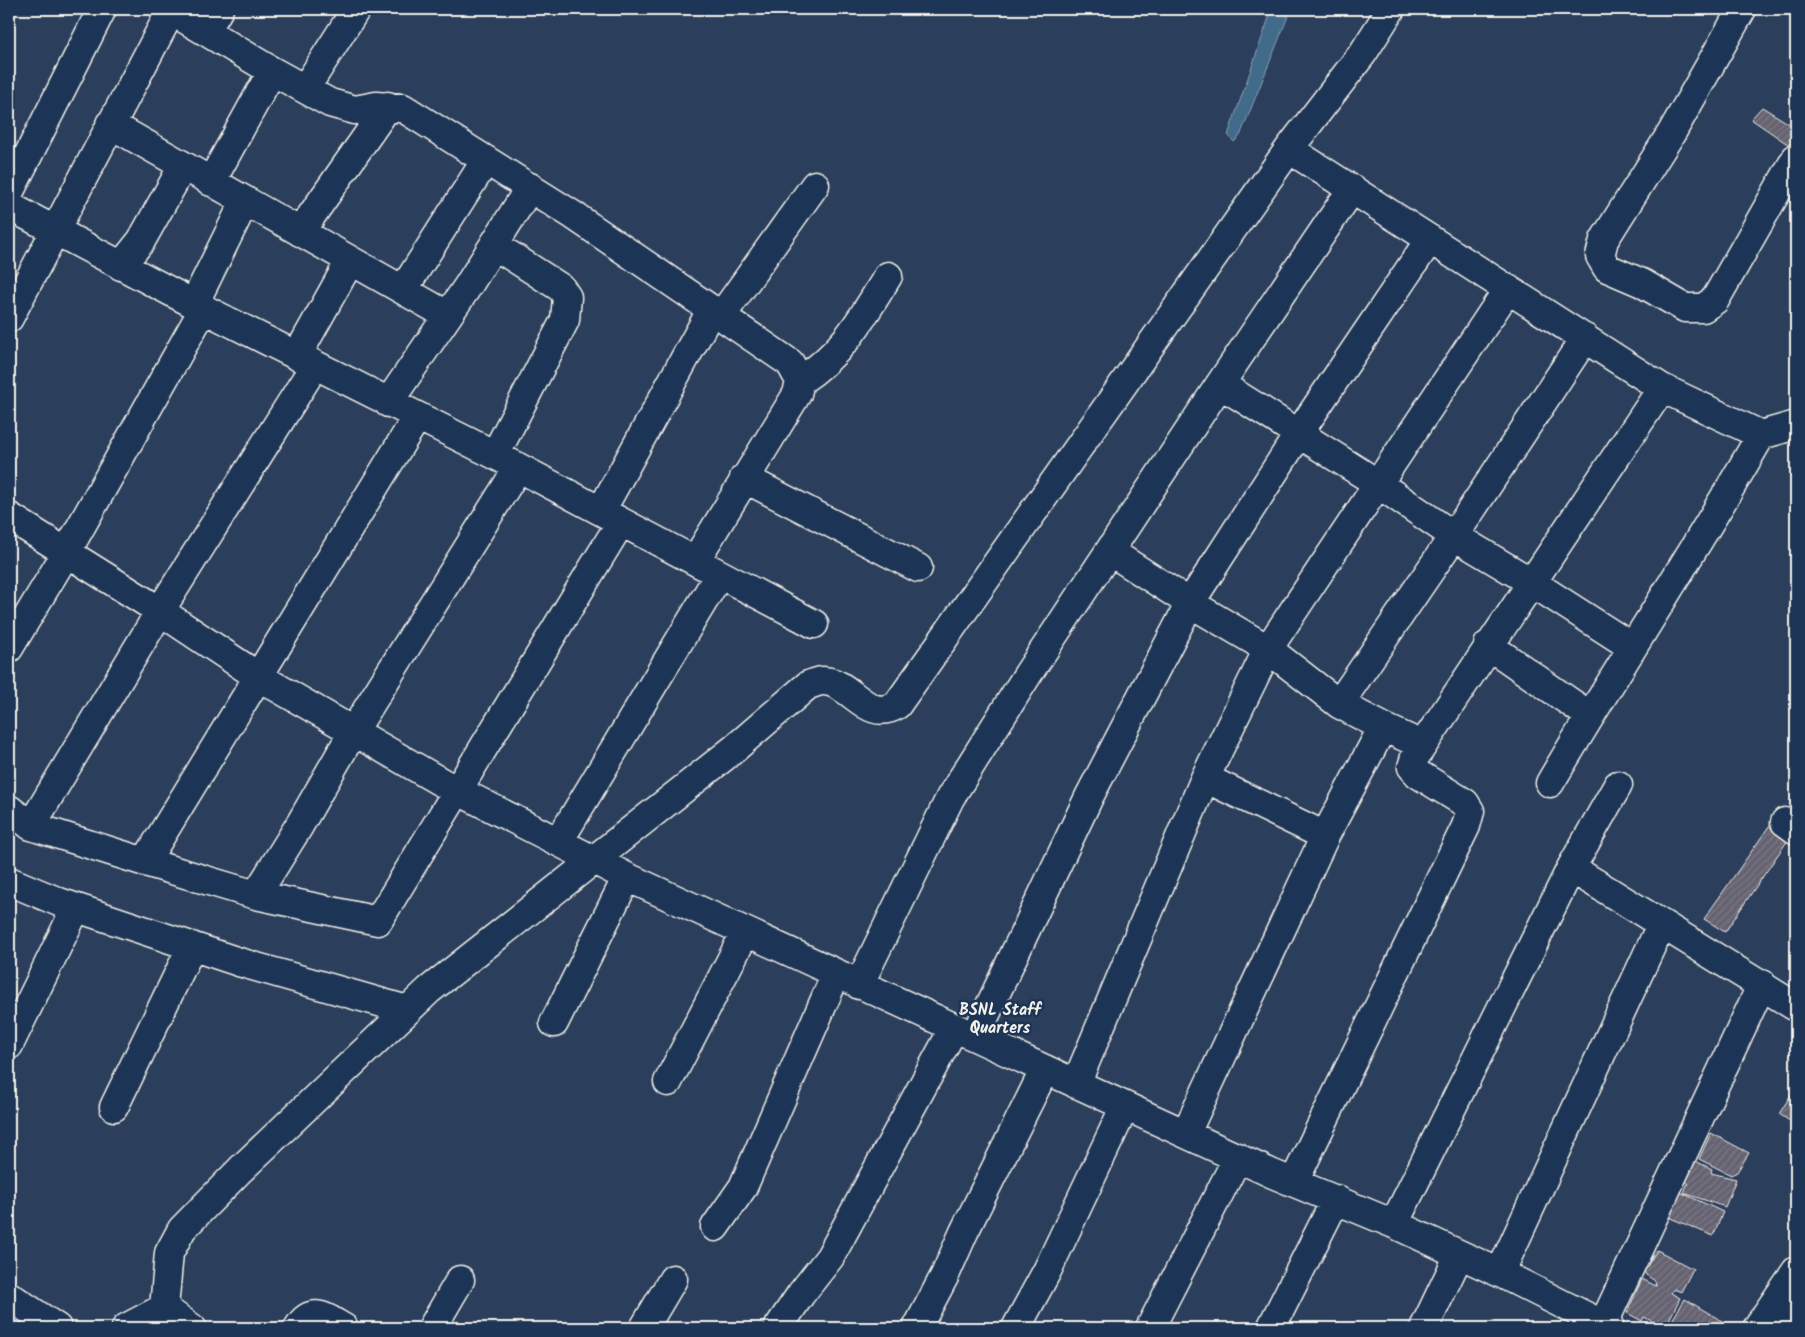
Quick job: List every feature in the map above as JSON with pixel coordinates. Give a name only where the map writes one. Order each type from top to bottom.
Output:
[{"type":"main road","points":[[9,193],[18,151],[102,9]]},
{"type":"main road","points":[[305,89],[356,9]]},
{"type":"main road","points":[[164,1308],[169,1253],[182,1229],[241,1169],[428,990],[734,749],[808,685],[823,681],[841,687],[871,708],[881,711],[888,711],[898,705],[1290,149],[1363,53],[1391,9]]},
{"type":"main road","points":[[1742,9],[1672,132],[1604,240],[1600,256],[1607,268],[1642,283],[1686,308],[1703,308],[1715,300],[1796,158]]},
{"type":"main road","points":[[9,318],[53,230],[169,10],[213,20],[272,72],[330,103],[354,110],[388,106],[403,108],[530,187],[717,312],[790,364],[800,381]]},
{"type":"main road","points":[[211,182],[272,72]]},
{"type":"main road","points":[[300,232],[388,106]]},
{"type":"main road","points":[[110,124],[447,315]]},
{"type":"main road","points":[[1290,149],[1662,388],[1761,435],[1796,425]]},
{"type":"main road","points":[[402,290],[486,160]]},
{"type":"main road","points":[[121,266],[141,241],[184,166]]},
{"type":"main road","points":[[9,809],[31,826],[145,862],[256,895],[378,921],[458,790],[612,517],[717,312],[815,185]]},
{"type":"main road","points":[[388,403],[494,245],[530,187]]},
{"type":"main road","points":[[715,1227],[743,1187],[847,980],[950,798],[1028,674],[1352,189]]},
{"type":"main road","points":[[9,648],[66,553],[199,306],[245,201]]},
{"type":"main road","points":[[9,206],[121,266],[507,462],[814,624]]},
{"type":"main road","points":[[778,1328],[801,1294],[830,1257],[965,1033],[1190,603],[1299,433],[1430,239]]},
{"type":"main road","points":[[256,895],[353,732],[507,462],[565,320],[567,297],[561,288],[494,245]]},
{"type":"main road","points":[[31,826],[160,611],[306,360],[350,260]]},
{"type":"main road","points":[[695,561],[797,394],[800,381],[822,366],[839,350],[855,329],[888,276]]},
{"type":"main road","points":[[1076,1084],[1205,778],[1268,649],[1508,289]]},
{"type":"main road","points":[[1339,704],[1454,536],[1585,338]]},
{"type":"main road","points":[[1220,384],[1378,483],[1454,536],[1531,582],[1632,647]]},
{"type":"main road","points":[[1294,1182],[1466,826],[1470,811],[1464,803],[1418,774],[1412,767],[1415,757],[1488,645],[1662,388]]},
{"type":"main road","points":[[145,862],[417,417]]},
{"type":"main road","points":[[1550,783],[1632,647],[1717,512],[1761,435]]},
{"type":"main road","points":[[744,478],[918,568]]},
{"type":"main road","points":[[9,518],[160,611],[259,677],[458,790],[593,860],[847,980],[1294,1182],[1394,1224],[1500,1273],[1606,1327],[1762,984]]},
{"type":"main road","points":[[1111,552],[1190,603],[1268,649],[1339,704],[1422,745]]},
{"type":"main road","points":[[558,841],[719,575]]},
{"type":"main road","points":[[1488,645],[1590,716]]},
{"type":"main road","points":[[1186,1133],[1325,836],[1384,727]]},
{"type":"main road","points":[[1205,778],[1325,836]]},
{"type":"main road","points":[[1394,1224],[1570,868],[1618,784]]},
{"type":"main road","points":[[1570,868],[1661,925],[1762,984],[1796,1007]]},
{"type":"main road","points":[[554,1023],[627,877]]},
{"type":"main road","points":[[9,881],[76,908],[192,946],[407,1010]]},
{"type":"main road","points":[[9,1045],[76,908]]},
{"type":"main road","points":[[1500,1273],[1661,925]]},
{"type":"main road","points":[[668,1082],[745,933]]},
{"type":"main road","points":[[114,1107],[192,946]]},
{"type":"main road","points":[[917,1328],[945,1275],[964,1232],[1045,1069]]},
{"type":"main road","points":[[1020,1322],[1047,1271],[1125,1106]]},
{"type":"main road","points":[[1153,1323],[1238,1157]]},
{"type":"main road","points":[[1270,1328],[1336,1199]]},
{"type":"main road","points":[[1424,1328],[1459,1255]]},
{"type":"main road","points":[[1757,1328],[1796,1271]]},
{"type":"main road","points":[[644,1328],[673,1278]]},
{"type":"main road","points":[[432,1328],[460,1280]]},
{"type":"main road","points":[[9,1297],[57,1328]]},
{"type":"main road","points":[[126,1328],[164,1308]]},
{"type":"main road","points":[[164,1308],[192,1328]]},
{"type":"main road","points":[[1786,1328],[1796,1313]]},
{"type":"main road","points":[[298,1328],[303,1320],[311,1315],[320,1314],[344,1328]]},
{"type":"water","points":[[1272,9],[1291,9],[1240,136],[1234,142],[1228,135]]},
{"type":"building","points":[[1762,107],[1796,128],[1796,138],[1789,145],[1751,119]]},
{"type":"building","points":[[1772,822],[1792,834],[1725,932],[1704,919]]},
{"type":"building","points":[[1796,1087],[1796,1125],[1779,1114]]},
{"type":"building","points":[[1711,1133],[1749,1153],[1737,1172],[1731,1175],[1699,1159]]},
{"type":"building","points":[[1693,1160],[1712,1169],[1711,1173],[1736,1179],[1725,1207],[1684,1193],[1689,1184],[1684,1180]]},
{"type":"building","points":[[1680,1192],[1723,1212],[1713,1236],[1668,1217]]},
{"type":"building","points":[[1657,1250],[1693,1269],[1681,1292],[1674,1289],[1671,1293],[1680,1298],[1665,1328],[1644,1317],[1642,1321],[1627,1313],[1642,1279],[1656,1286],[1655,1281],[1646,1275],[1644,1271]]},
{"type":"building","points":[[1685,1299],[1727,1324],[1725,1328],[1681,1328],[1671,1322]]},
{"type":"district","name":"BSNL Staff Quarters","points":[[1000,1019]]}]
